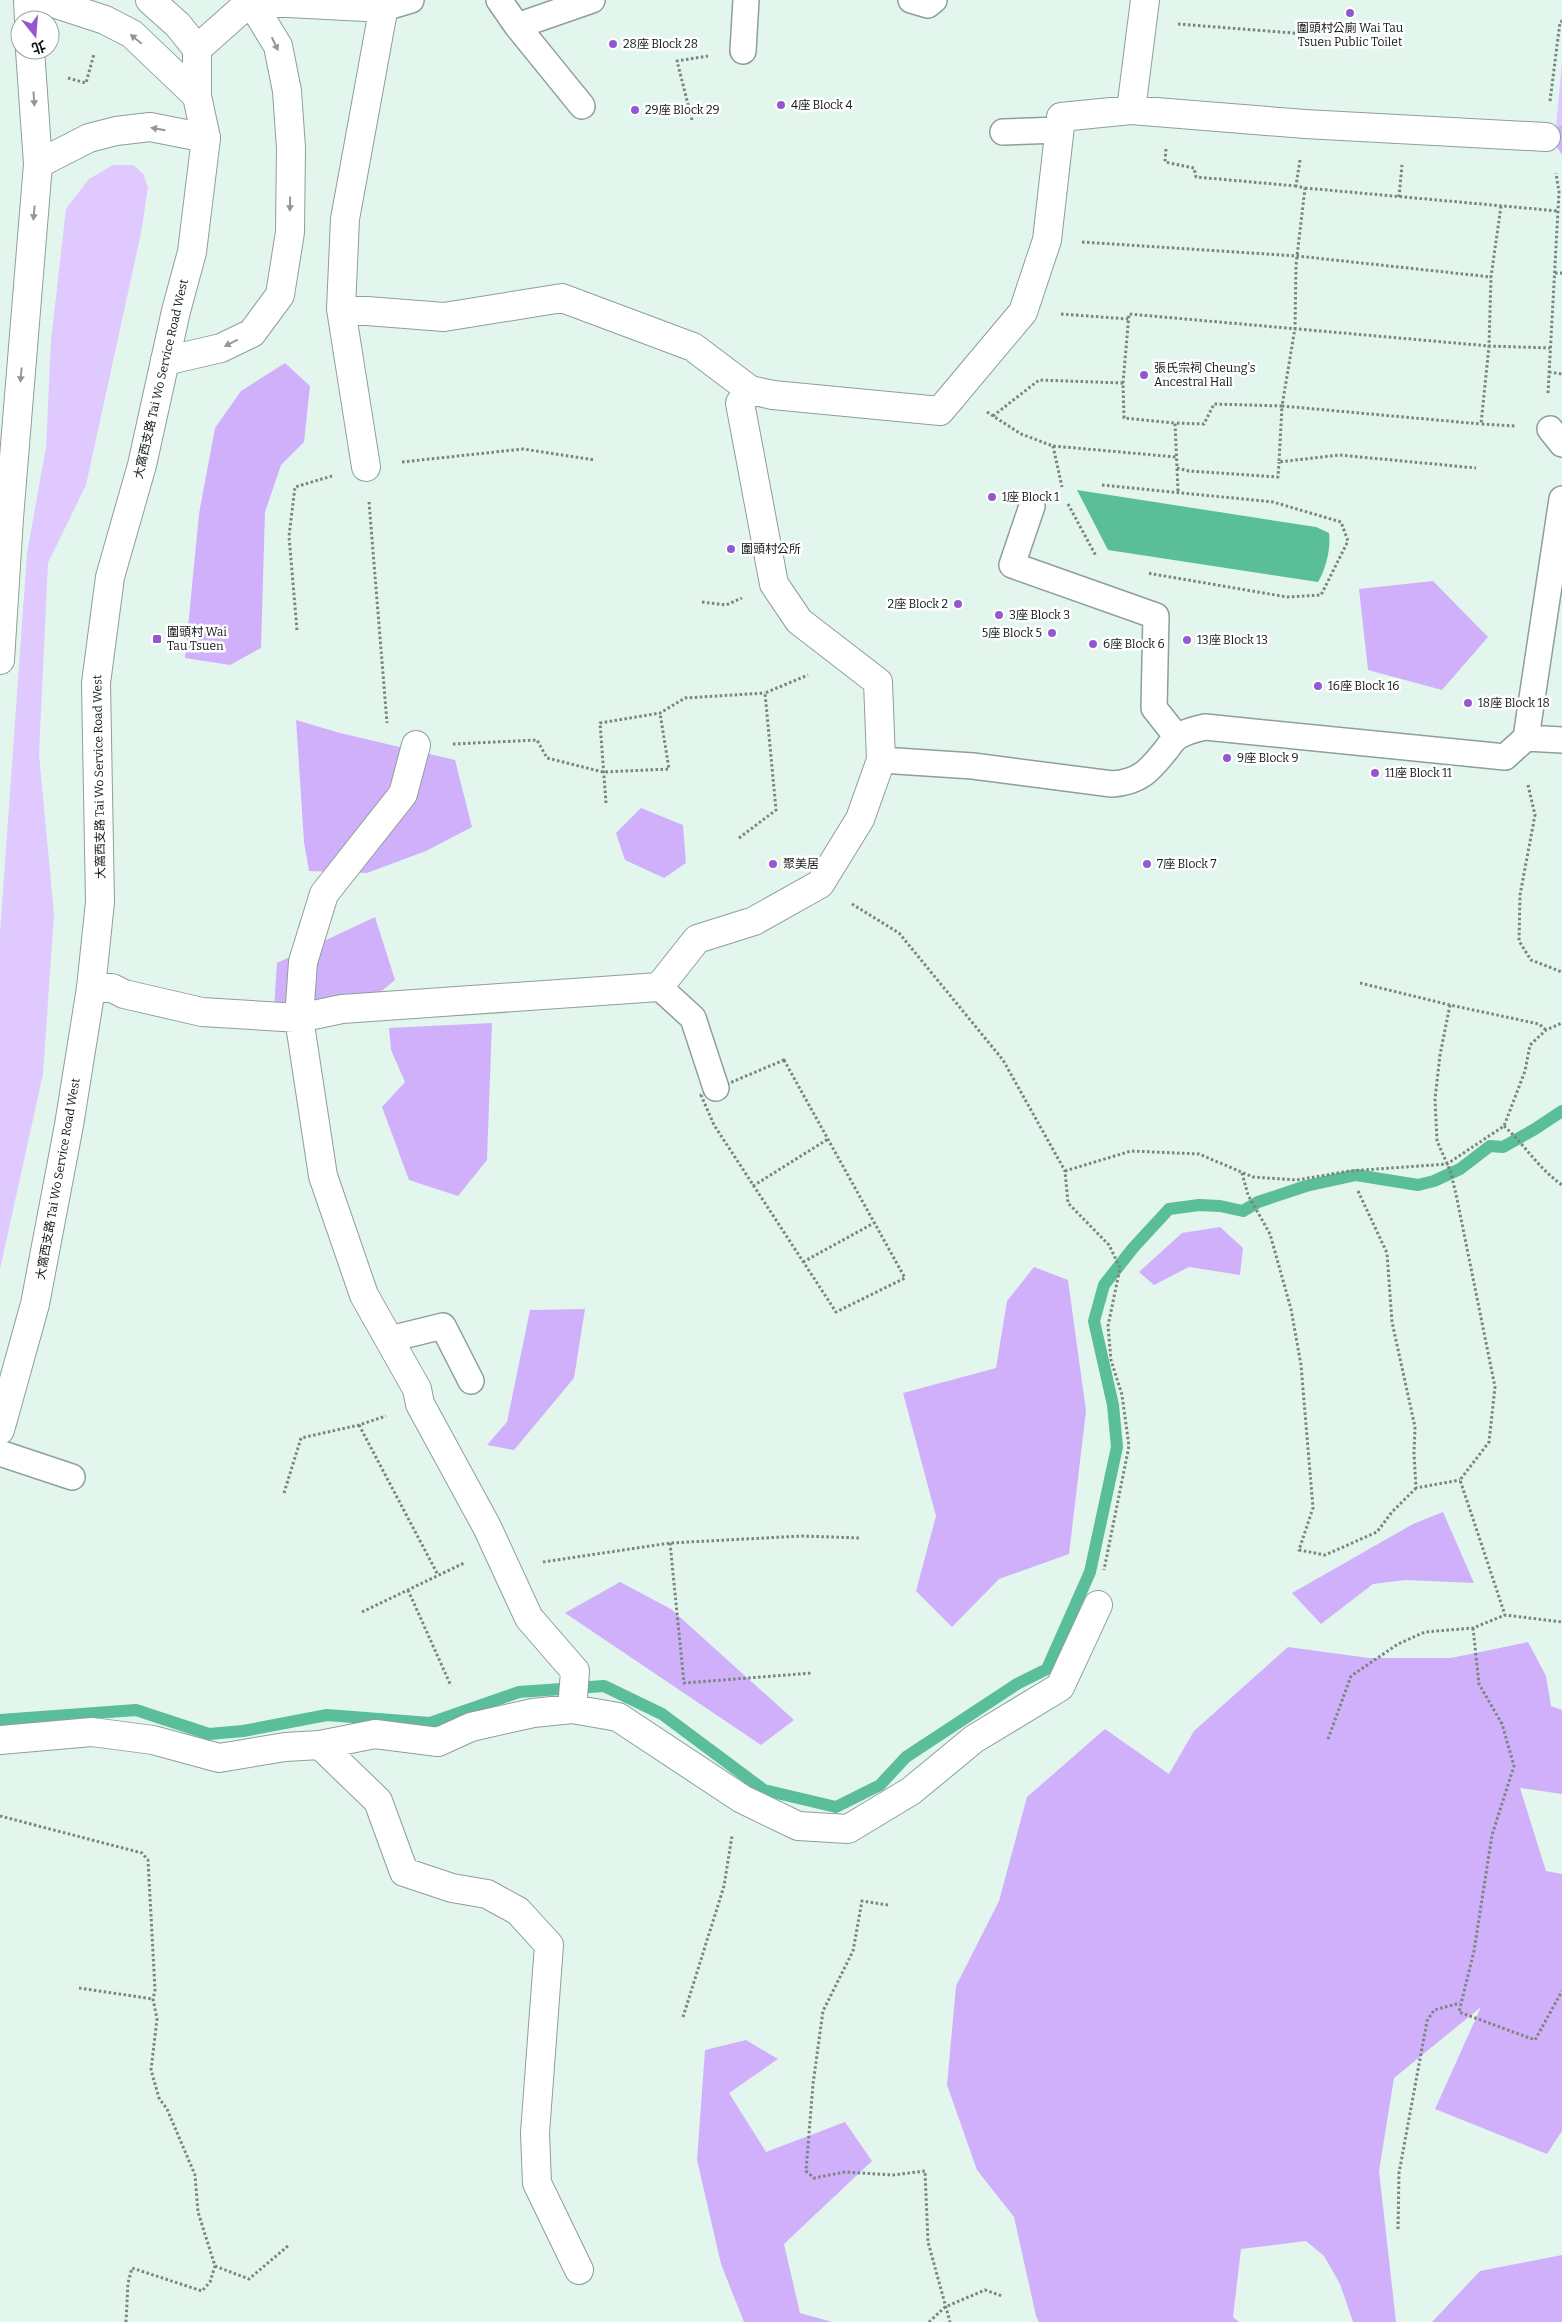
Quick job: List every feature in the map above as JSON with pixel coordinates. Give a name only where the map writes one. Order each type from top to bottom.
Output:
[{"type":"main road","points":[[44,0],[105,20],[132,34],[197,96]]},
{"type":"main road","points":[[150,0],[178,25],[197,49],[251,1],[384,4],[345,219],[341,309],[366,467]]},
{"type":"main road","points":[[165,361],[221,348],[252,333],[280,295],[290,232],[291,148],[287,91],[278,46],[251,1]]},
{"type":"main road","points":[[1131,110],[1144,11]]},
{"type":"main road","name":"大窩西支路 Tai Wo Service Road West","points":[[0,1430],[35,1304],[69,1125],[91,988],[100,902],[96,683],[110,577],[142,465],[192,252],[206,138],[197,96],[197,49]]},
{"type":"main road","points":[[0,660],[10,508],[38,164],[31,60]]},
{"type":"main road","points":[[341,309],[444,317],[562,298],[693,347],[750,390],[773,395],[940,411],[1023,312],[1047,240],[1062,118],[1131,110],[1305,124],[1546,138]]},
{"type":"main road","points":[[38,164],[88,138],[116,131],[150,127],[206,138]]},
{"type":"main road","points":[[91,988],[112,988],[124,994],[202,1012],[299,1018],[342,1008],[659,987],[697,939],[754,921],[820,884],[860,819],[882,760],[878,682],[799,621],[774,584],[740,403],[750,390]]},
{"type":"main road","points":[[416,745],[403,794],[324,894],[303,962],[299,1018],[323,1176],[364,1295],[417,1389],[420,1404],[501,1558],[528,1618],[575,1671],[572,1704]]},
{"type":"main road","points":[[0,1740],[92,1732],[152,1740],[219,1758],[286,1747],[320,1745],[375,1734],[438,1742],[471,1727],[572,1704],[618,1718],[742,1799],[798,1826],[848,1830],[911,1791],[974,1738],[1060,1687],[1098,1605]]},
{"type":"main road","points":[[320,1745],[378,1801],[404,1872],[452,1888],[487,1894],[518,1911],[549,1945],[535,2133],[537,2183],[579,2270]]},
{"type":"lane","points":[[384,4],[411,0]]},
{"type":"lane","points":[[498,0],[582,106]]},
{"type":"lane","points":[[517,26],[592,0]]},
{"type":"lane","points":[[743,51],[746,0]]},
{"type":"lane","points":[[911,0],[928,5],[934,0]]},
{"type":"lane","points":[[1003,132],[1060,130]]},
{"type":"lane","points":[[882,760],[973,766],[1112,784],[1127,783],[1149,770],[1176,737],[1185,732],[1205,727],[1506,756],[1526,738],[1562,499]]},
{"type":"lane","points":[[1032,506],[1012,565],[1156,616],[1154,708],[1176,737]]},
{"type":"lane","points":[[1526,738],[1562,740]]},
{"type":"lane","points":[[659,987],[693,1018],[716,1088]]},
{"type":"lane","points":[[390,1339],[443,1326],[471,1381]]},
{"type":"lane","points":[[0,1453],[72,1477]]},
{"type":"path","points":[[1144,11],[1306,34]]},
{"type":"path","points":[[1556,437],[1546,424],[1559,192],[1555,162],[1546,138],[1560,22],[1562,21]]},
{"type":"path","points":[[692,120],[677,61],[743,51]]},
{"type":"path","points":[[1166,114],[1165,162],[1194,168],[1196,177],[1558,211]]},
{"type":"path","points":[[1296,186],[1305,124]]},
{"type":"path","points":[[1176,468],[1189,471],[1278,477],[1282,406],[1294,328],[1297,256],[1305,188]]},
{"type":"path","points":[[1481,424],[1489,346],[1491,277],[1501,206]]},
{"type":"path","points":[[1047,240],[1297,256],[1491,277]]},
{"type":"path","points":[[1555,273],[1562,273]]},
{"type":"path","points":[[1023,312],[1128,319]]},
{"type":"path","points":[[1550,348],[1489,346],[1129,314],[1123,383],[1124,418],[1175,424],[1204,424],[1214,404],[1282,406],[1481,424],[1556,437]]},
{"type":"path","points":[[1549,372],[1562,374]]},
{"type":"path","points":[[993,416],[1039,380],[1123,383]]},
{"type":"path","points":[[940,411],[982,409],[1021,434],[1054,446],[1176,457]]},
{"type":"path","points":[[1175,424],[1178,491]]},
{"type":"path","points":[[1054,446],[1063,489]]},
{"type":"path","points":[[1279,462],[1339,455],[1476,468]]},
{"type":"path","points":[[366,467],[388,731],[416,745],[537,740],[547,758],[603,772],[669,769],[660,713]]},
{"type":"path","points":[[1102,485],[1178,491],[1273,502],[1341,522],[1348,541],[1322,595],[1287,597],[1141,573]]},
{"type":"path","points":[[1064,498],[1099,561]]},
{"type":"path","points":[[606,803],[600,723],[660,713],[685,698],[765,693],[809,674],[838,651]]},
{"type":"path","points":[[739,838],[776,810],[765,693]]},
{"type":"path","points":[[1526,738],[1524,770],[1535,815],[1520,895],[1519,942],[1531,960],[1562,972]]},
{"type":"path","points":[[820,884],[899,933],[1002,1060],[1065,1171],[1068,1203],[1109,1245],[1120,1268],[1108,1326],[1111,1360],[1122,1395],[1129,1446],[1098,1605]]},
{"type":"path","points":[[1360,983],[1539,1024],[1546,1030]]},
{"type":"path","points":[[1242,1172],[1248,1195],[1260,1213],[1270,1234],[1291,1309],[1301,1365],[1313,1508],[1299,1550],[1325,1555],[1377,1532],[1392,1512],[1416,1488],[1460,1480],[1489,1442],[1496,1387],[1456,1194],[1450,1170],[1437,1141],[1435,1100],[1440,1055],[1450,1005]]},
{"type":"path","points":[[1065,1171],[1131,1151],[1199,1154],[1253,1177],[1298,1180],[1349,1171],[1447,1164],[1504,1126],[1525,1071],[1530,1045],[1546,1030],[1562,1023]]},
{"type":"path","points":[[784,1060],[828,1138],[905,1278],[836,1312],[714,1125],[701,1095],[784,1060]]},
{"type":"path","points":[[1504,1126],[1515,1135],[1544,1172],[1562,1185]]},
{"type":"path","points":[[753,1186],[828,1138]]},
{"type":"path","points":[[1358,1191],[1387,1253],[1392,1322],[1415,1427],[1416,1488]]},
{"type":"path","points":[[803,1262],[874,1223]]},
{"type":"path","points":[[284,1493],[301,1438],[359,1425],[420,1404]]},
{"type":"path","points":[[359,1425],[438,1575]]},
{"type":"path","points":[[1460,1480],[1505,1614]]},
{"type":"path","points":[[362,1612],[438,1575],[501,1558],[670,1543],[802,1536],[860,1538]]},
{"type":"path","points":[[670,1543],[684,1683],[812,1673]]},
{"type":"path","points":[[408,1590],[451,1686]]},
{"type":"path","points":[[1328,1739],[1351,1676],[1398,1644],[1425,1632],[1473,1628],[1505,1614],[1562,1622]]},
{"type":"path","points":[[1473,1628],[1479,1684],[1502,1724],[1514,1766],[1492,1835],[1474,1951],[1459,2012],[1535,2040],[1562,1991]]},
{"type":"path","points":[[683,2017],[724,1886],[728,1851],[742,1799]]},
{"type":"path","points":[[0,1816],[142,1853],[148,1860],[155,1990],[153,1998],[157,2019],[151,2070],[159,2098],[167,2109],[195,2175],[198,2212],[215,2266],[210,2282],[202,2291],[132,2268],[128,2283],[126,2322]]},
{"type":"path","points":[[888,1905],[862,1901],[853,1951],[823,2011],[806,2171],[814,2178],[845,2172],[893,2175],[925,2171],[928,2242],[950,2322]]},
{"type":"path","points":[[79,1988],[153,1998]]},
{"type":"path","points":[[1398,2229],[1399,2173],[1427,2021],[1434,2010],[1460,2003]]},
{"type":"path","points":[[215,2266],[249,2279],[289,2245]]},
{"type":"path","points":[[929,2322],[946,2307],[985,2290],[1002,2296]]},
{"type":"shaded area","points":[[1562,62],[1562,140],[1555,137]]},
{"type":"shaded area","points":[[1562,125],[1562,155],[1548,132]]},
{"type":"shaded area","points":[[113,165],[134,165],[144,175],[148,188],[141,233],[86,485],[48,563],[39,754],[54,914],[43,1074],[0,1269],[0,933],[27,553],[46,447],[51,340],[66,209],[89,179]]},
{"type":"shaded area","points":[[285,363],[310,386],[304,442],[281,465],[265,512],[261,648],[230,665],[185,658],[199,514],[215,428],[241,391]]},
{"type":"shaded area","points":[[1077,490],[1316,527],[1329,533],[1329,552],[1326,565],[1318,582],[1108,550]]},
{"type":"shaded area","points":[[1433,581],[1488,637],[1442,690],[1368,670],[1359,589]]},
{"type":"shaded area","points":[[296,720],[340,733],[455,760],[472,827],[426,851],[367,873],[309,871],[304,842]]},
{"type":"shaded area","points":[[641,808],[683,825],[686,863],[664,878],[625,860],[616,833]]},
{"type":"shaded area","points":[[375,917],[395,980],[342,1023],[274,1008],[277,963]]},
{"type":"shaded area","points":[[492,1023],[487,1160],[458,1196],[409,1180],[382,1107],[405,1082],[391,1050],[389,1028]]},
{"type":"shaded area","points":[[1220,1227],[1243,1248],[1240,1275],[1189,1267],[1154,1285],[1139,1272],[1182,1233]]},
{"type":"shaded area","points":[[1034,1267],[1068,1280],[1086,1411],[1069,1554],[999,1579],[952,1627],[916,1591],[936,1516],[903,1393],[996,1368],[1007,1301]]},
{"type":"shaded area","points":[[585,1309],[574,1378],[514,1450],[487,1445],[507,1422],[530,1310]]},
{"type":"shaded area","points":[[1443,1512],[1474,1583],[1406,1580],[1373,1584],[1321,1624],[1292,1593],[1413,1524]]},
{"type":"shaded area","points":[[620,1582],[671,1609],[794,1720],[761,1745],[565,1613]]},
{"type":"shaded area","points":[[1528,1642],[1546,1676],[1551,1706],[1562,1710],[1562,1794],[1520,1788],[1546,1871],[1562,1874],[1562,2131],[1547,2154],[1435,2109],[1481,2007],[1394,2078],[1379,2171],[1396,2322],[1353,2322],[1340,2284],[1324,2256],[1306,2241],[1241,2249],[1233,2317],[1239,2322],[1039,2322],[1036,2316],[1014,2217],[977,2170],[947,2085],[956,1986],[999,1901],[1027,1797],[1105,1729],[1169,1774],[1194,1731],[1288,1647],[1369,1658],[1451,1658]]},
{"type":"shaded area","points":[[746,2040],[778,2059],[729,2093],[766,2152],[845,2122],[872,2161],[784,2244],[800,2313],[832,2322],[744,2322],[721,2264],[697,2160],[705,2050]]},
{"type":"shaded area","points":[[1562,2255],[1562,2322],[1432,2322],[1480,2271]]},
{"type":"waterway","points":[[0,1720],[136,1710],[209,1734],[243,1731],[327,1715],[430,1723],[519,1692],[604,1686],[662,1714],[764,1790],[836,1807],[880,1785],[906,1757],[1017,1684],[1047,1669],[1090,1572],[1117,1447],[1113,1405],[1094,1321],[1104,1285],[1133,1248],[1169,1209],[1199,1205],[1220,1206],[1243,1211],[1258,1202],[1306,1186],[1356,1175],[1418,1185],[1434,1181],[1460,1169],[1490,1146],[1503,1147],[1562,1111]]},
{"type":"place","name":"圍頭村公廁 Wai Tau Tsuen Public Toilet","points":[[1350,13]]},
{"type":"place","name":"28座 Block 28","points":[[613,44]]},
{"type":"place","name":"4座 Block 4","points":[[781,105]]},
{"type":"place","name":"29座 Block 29","points":[[635,110]]},
{"type":"place","name":"張氏宗祠 Cheung's Ancestral Hall","points":[[1144,375]]},
{"type":"place","name":"1座 Block 1","points":[[992,497]]},
{"type":"place","name":"圍頭村公所","points":[[731,549]]},
{"type":"place","name":"2座 Block 2","points":[[958,604]]},
{"type":"place","name":"3座 Block 3","points":[[999,615]]},
{"type":"place","name":"5座 Block 5","points":[[1052,633]]},
{"type":"place","name":"圍頭村 Wai Tau Tsuen","points":[[157,639]]},
{"type":"place","name":"13座 Block 13","points":[[1187,640]]},
{"type":"place","name":"6座 Block 6","points":[[1093,644]]},
{"type":"place","name":"16座 Block 16","points":[[1318,686]]},
{"type":"place","name":"18座 Block 18","points":[[1468,703]]},
{"type":"place","name":"9座 Block 9","points":[[1227,758]]},
{"type":"place","name":"11座 Block 11","points":[[1375,773]]},
{"type":"place","name":"聚美居","points":[[773,864]]},
{"type":"place","name":"7座 Block 7","points":[[1147,864]]}]
